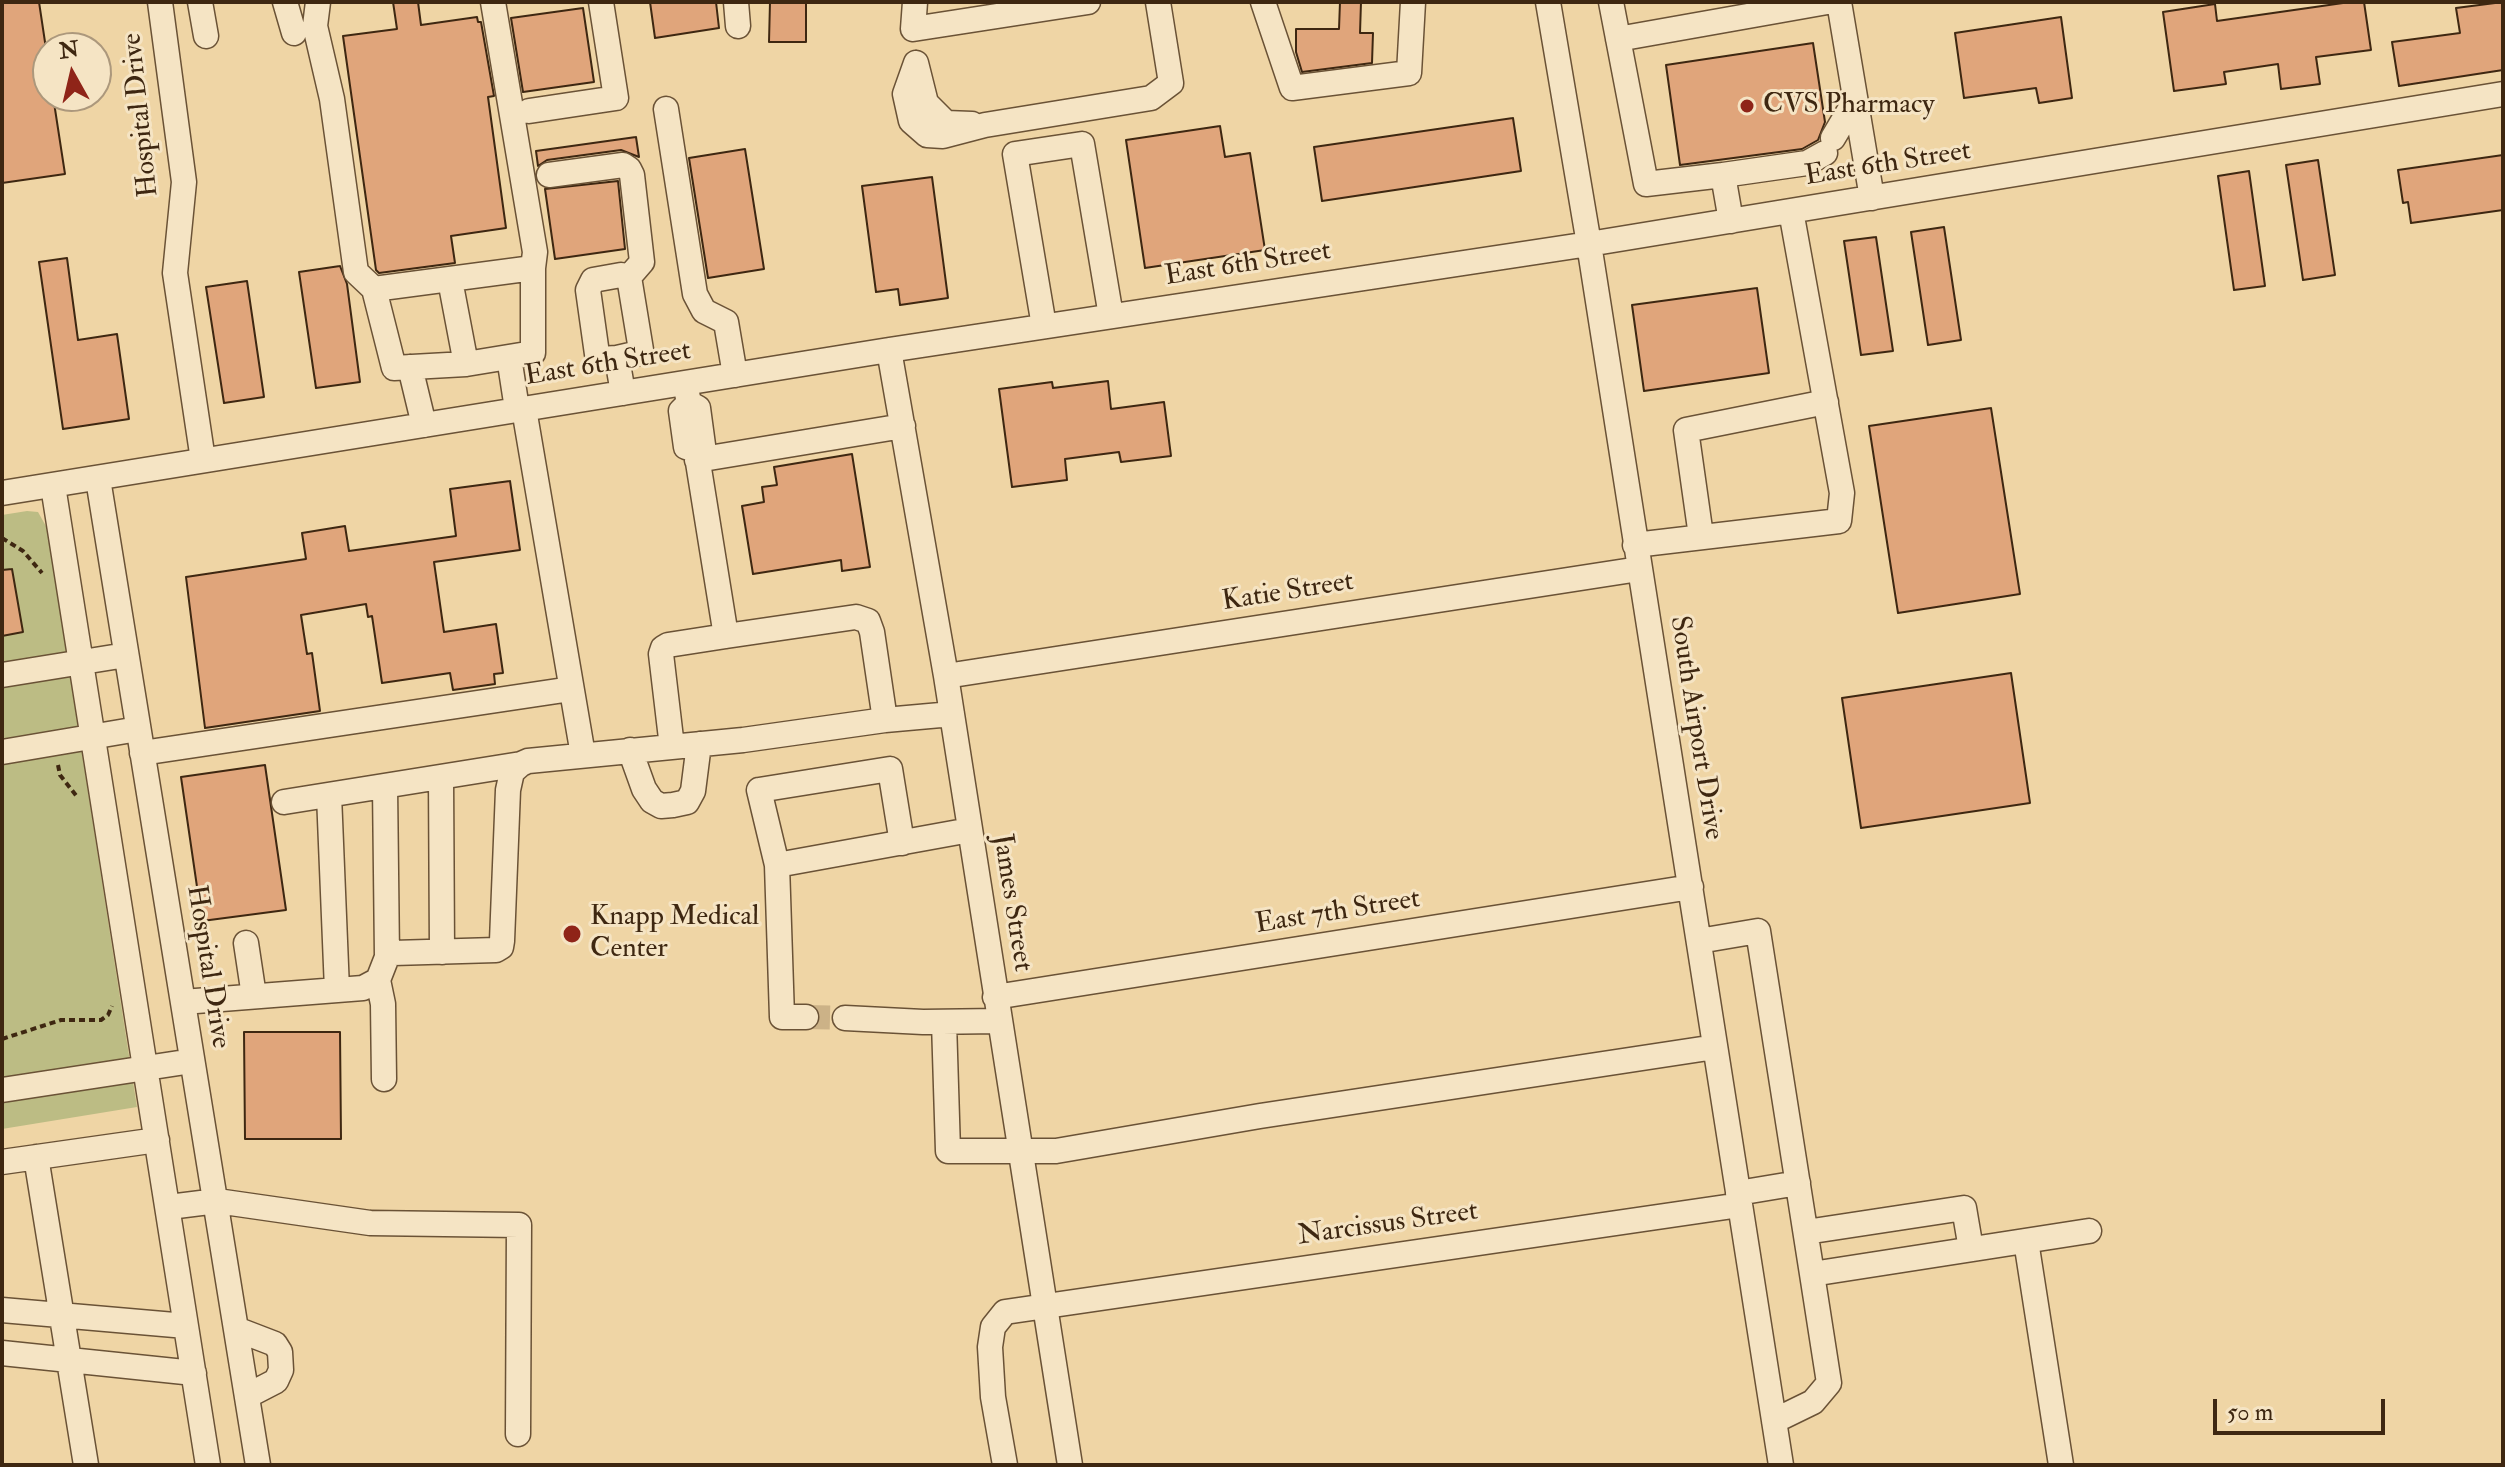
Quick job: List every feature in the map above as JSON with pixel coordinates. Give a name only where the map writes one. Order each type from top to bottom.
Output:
[{"type":"street","name":"Hospital Drive","points":[[160,2],[184,182],[175,273],[203,460]]},
{"type":"street","points":[[200,2],[206,36]]},
{"type":"street","points":[[285,2],[294,33]]},
{"type":"street","points":[[318,2],[315,26],[332,99],[356,272],[374,289],[394,368],[466,364],[533,353],[535,252],[493,2]]},
{"type":"street","points":[[529,111],[616,98],[601,2]]},
{"type":"street","points":[[915,2],[913,29],[916,63],[926,103],[946,123],[985,125],[1151,98],[1171,83],[1158,2]]},
{"type":"street","points":[[913,29],[1088,2]]},
{"type":"street","points":[[1263,2],[1292,88],[1409,73],[1413,2]]},
{"type":"street","name":"South Airport Drive","points":[[1548,2],[1589,244],[1781,1465]]},
{"type":"street","points":[[1611,2],[1646,184],[1807,163],[1829,146],[1855,101]]},
{"type":"street","points":[[1618,39],[1827,2]]},
{"type":"street","points":[[1839,2],[1872,198]]},
{"type":"street","name":"East 6th Street","points":[[2,493],[623,393],[687,393],[735,375],[1589,244],[2503,94]]},
{"type":"street","points":[[666,109],[695,294],[704,311],[726,322],[735,375]]},
{"type":"street","points":[[1044,326],[1015,154],[1082,144],[1111,316]]},
{"type":"street","points":[[549,175],[623,165],[629,169],[642,262],[629,277]]},
{"type":"street","points":[[1723,175],[1731,221]]},
{"type":"street","points":[[1635,545],[1839,521],[1842,493],[1791,211]]},
{"type":"street","points":[[374,289],[533,268]]},
{"type":"street","points":[[621,275],[629,277],[641,350],[617,358],[600,359],[588,290],[593,280],[621,275]]},
{"type":"street","points":[[450,280],[466,364]]},
{"type":"street","name":"James Street","points":[[889,350],[946,676],[1070,1465]]},
{"type":"street","points":[[509,357],[583,755]]},
{"type":"street","points":[[617,358],[623,393]]},
{"type":"street","points":[[410,367],[424,425]]},
{"type":"street","points":[[687,393],[681,411],[686,447],[697,455],[903,426]]},
{"type":"street","points":[[1701,536],[1686,430],[1826,402]]},
{"type":"street","points":[[697,455],[726,636]]},
{"type":"street","name":"Hospital Drive","points":[[98,479],[258,1465]]},
{"type":"street","points":[[53,486],[208,1465]]},
{"type":"street","name":"Katie Street","points":[[946,676],[1639,569]]},
{"type":"street","points":[[672,747],[661,654],[663,648],[856,617],[868,621],[872,632],[885,720]]},
{"type":"street","points":[[2,675],[126,655]]},
{"type":"street","points":[[2,752],[92,736],[140,741],[571,689]]},
{"type":"street","points":[[284,802],[528,761],[952,714]]},
{"type":"street","points":[[630,750],[644,789],[652,801],[661,806],[673,805],[687,802],[693,791],[699,744]]},
{"type":"street","points":[[387,957],[393,953],[496,950],[502,941],[508,790],[512,772],[521,764]]},
{"type":"street","points":[[806,1017],[782,1017],[777,865],[759,790],[890,769],[902,843]]},
{"type":"street","points":[[441,777],[442,952]]},
{"type":"street","points":[[384,1079],[383,1004],[378,980],[387,957],[385,786]]},
{"type":"street","points":[[329,795],[337,990]]},
{"type":"street","points":[[777,865],[970,830]]},
{"type":"street","name":"East 7th Street","points":[[845,1018],[944,1022],[997,1009],[1691,887]]},
{"type":"street","points":[[1699,941],[1758,931],[1806,1232],[1829,1383],[1813,1402],[1774,1421]]},
{"type":"street","points":[[246,943],[254,996]]},
{"type":"street","points":[[183,1002],[363,988],[378,980]]},
{"type":"street","points":[[944,1022],[948,1151],[1056,1151],[1260,1116],[1715,1047]]},
{"type":"street","points":[[2,1090],[192,1061]]},
{"type":"street","points":[[2,1162],[157,1140]]},
{"type":"street","points":[[36,1157],[86,1465]]},
{"type":"street","name":"Narcissus Street","points":[[1005,1465],[993,1397],[990,1347],[993,1327],[1005,1312],[1739,1199],[1798,1183]]},
{"type":"street","points":[[169,1207],[217,1201],[370,1223],[519,1225],[518,1434]]},
{"type":"street","points":[[1806,1232],[1964,1208],[1971,1249]]},
{"type":"street","points":[[1812,1274],[2089,1231]]},
{"type":"street","points":[[2026,1241],[2061,1465]]},
{"type":"street","points":[[2,1310],[186,1326]]},
{"type":"street","points":[[236,1329],[275,1344],[280,1352],[281,1370],[276,1381],[247,1396]]},
{"type":"street","points":[[2,1353],[194,1373]]},
{"type":"path","points":[[2,538],[23,551],[39,567],[46,581]]},
{"type":"path","points":[[53,743],[60,775],[83,808]]},
{"type":"path","points":[[2,1039],[61,1020],[101,1020],[108,1015],[114,1003]]},
{"type":"green space","points":[[38,512],[47,528],[137,1107],[2,1129],[2,515]]},
{"type":"building","points":[[2,2],[39,2],[44,32],[32,32],[32,112],[55,112],[65,174],[2,183]]},
{"type":"building","points":[[393,2],[418,2],[421,25],[477,17],[481,22],[494,96],[488,97],[506,228],[451,236],[455,263],[379,273],[376,270],[343,36],[397,29]]},
{"type":"building","points":[[650,2],[716,2],[719,28],[655,38]]},
{"type":"building","points":[[770,2],[806,2],[806,42],[769,42]]},
{"type":"building","points":[[1340,2],[1361,2],[1360,33],[1373,33],[1372,63],[1302,72],[1296,52],[1296,29],[1339,29]]},
{"type":"building","points":[[2364,2],[2371,50],[2316,57],[2320,84],[2281,89],[2278,64],[2224,72],[2226,84],[2174,91],[2163,12],[2215,4],[2217,21]]},
{"type":"building","points":[[2503,2],[2503,70],[2399,86],[2392,42],[2460,33],[2456,8]]},
{"type":"building","points":[[583,8],[594,82],[523,92],[511,18]]},
{"type":"building","points":[[2061,17],[2072,98],[2039,103],[2036,88],[1964,98],[1955,33]]},
{"type":"building","name":"CVS Pharmacy","points":[[1813,43],[1825,122],[1818,140],[1802,149],[1680,165],[1666,65]]},
{"type":"building","points":[[1513,118],[1521,171],[1322,201],[1314,147]]},
{"type":"building","points":[[1220,126],[1225,157],[1250,153],[1265,250],[1145,268],[1126,140]]},
{"type":"building","points":[[636,137],[639,157],[621,150],[547,160],[538,166],[536,151]]},
{"type":"building","points":[[745,149],[764,269],[708,278],[689,158]]},
{"type":"building","points":[[2503,155],[2503,210],[2411,223],[2408,202],[2403,203],[2398,170]]},
{"type":"building","points":[[2318,160],[2335,275],[2303,280],[2286,165]]},
{"type":"building","points":[[2249,171],[2265,286],[2234,290],[2218,176]]},
{"type":"building","points":[[932,177],[948,298],[900,305],[898,289],[876,292],[862,186]]},
{"type":"building","points":[[618,181],[625,249],[555,259],[545,189]]},
{"type":"building","points":[[1944,227],[1961,340],[1928,345],[1911,232]]},
{"type":"building","points":[[1876,237],[1893,351],[1861,355],[1844,241]]},
{"type":"building","points":[[67,258],[78,340],[117,334],[129,419],[63,429],[39,262]]},
{"type":"building","points":[[340,266],[347,284],[360,382],[316,388],[299,272]]},
{"type":"building","points":[[247,281],[264,397],[224,403],[206,287]]},
{"type":"building","points":[[1757,288],[1769,373],[1644,391],[1632,305]]},
{"type":"building","points":[[1108,381],[1111,409],[1164,402],[1171,456],[1121,462],[1119,452],[1065,459],[1067,480],[1012,487],[999,389],[1052,382],[1053,388]]},
{"type":"building","points":[[1991,408],[2020,594],[1898,613],[1869,426]]},
{"type":"building","points":[[852,454],[870,567],[842,571],[841,560],[753,574],[742,506],[764,502],[762,487],[777,485],[774,467]]},
{"type":"building","points":[[510,481],[520,550],[434,562],[444,632],[496,624],[503,673],[494,674],[495,684],[453,690],[450,673],[382,683],[372,616],[368,617],[366,604],[301,615],[307,654],[312,653],[320,711],[205,728],[186,577],[306,559],[302,533],[345,526],[349,551],[456,536],[450,489]]},
{"type":"building","points":[[12,569],[23,632],[2,636],[2,570]]},
{"type":"building","points":[[2011,673],[2030,803],[1861,828],[1842,698]]},
{"type":"building","points":[[265,765],[286,910],[202,921],[181,777]]},
{"type":"building","points":[[244,1032],[340,1032],[341,1139],[245,1139]]},
{"type":"tunnel","points":[[806,1017],[845,1018]]},
{"type":"place","name":"CVS Pharmacy","points":[[1747,106]]},
{"type":"place","name":"Knapp Medical Center","points":[[572,934]]}]
